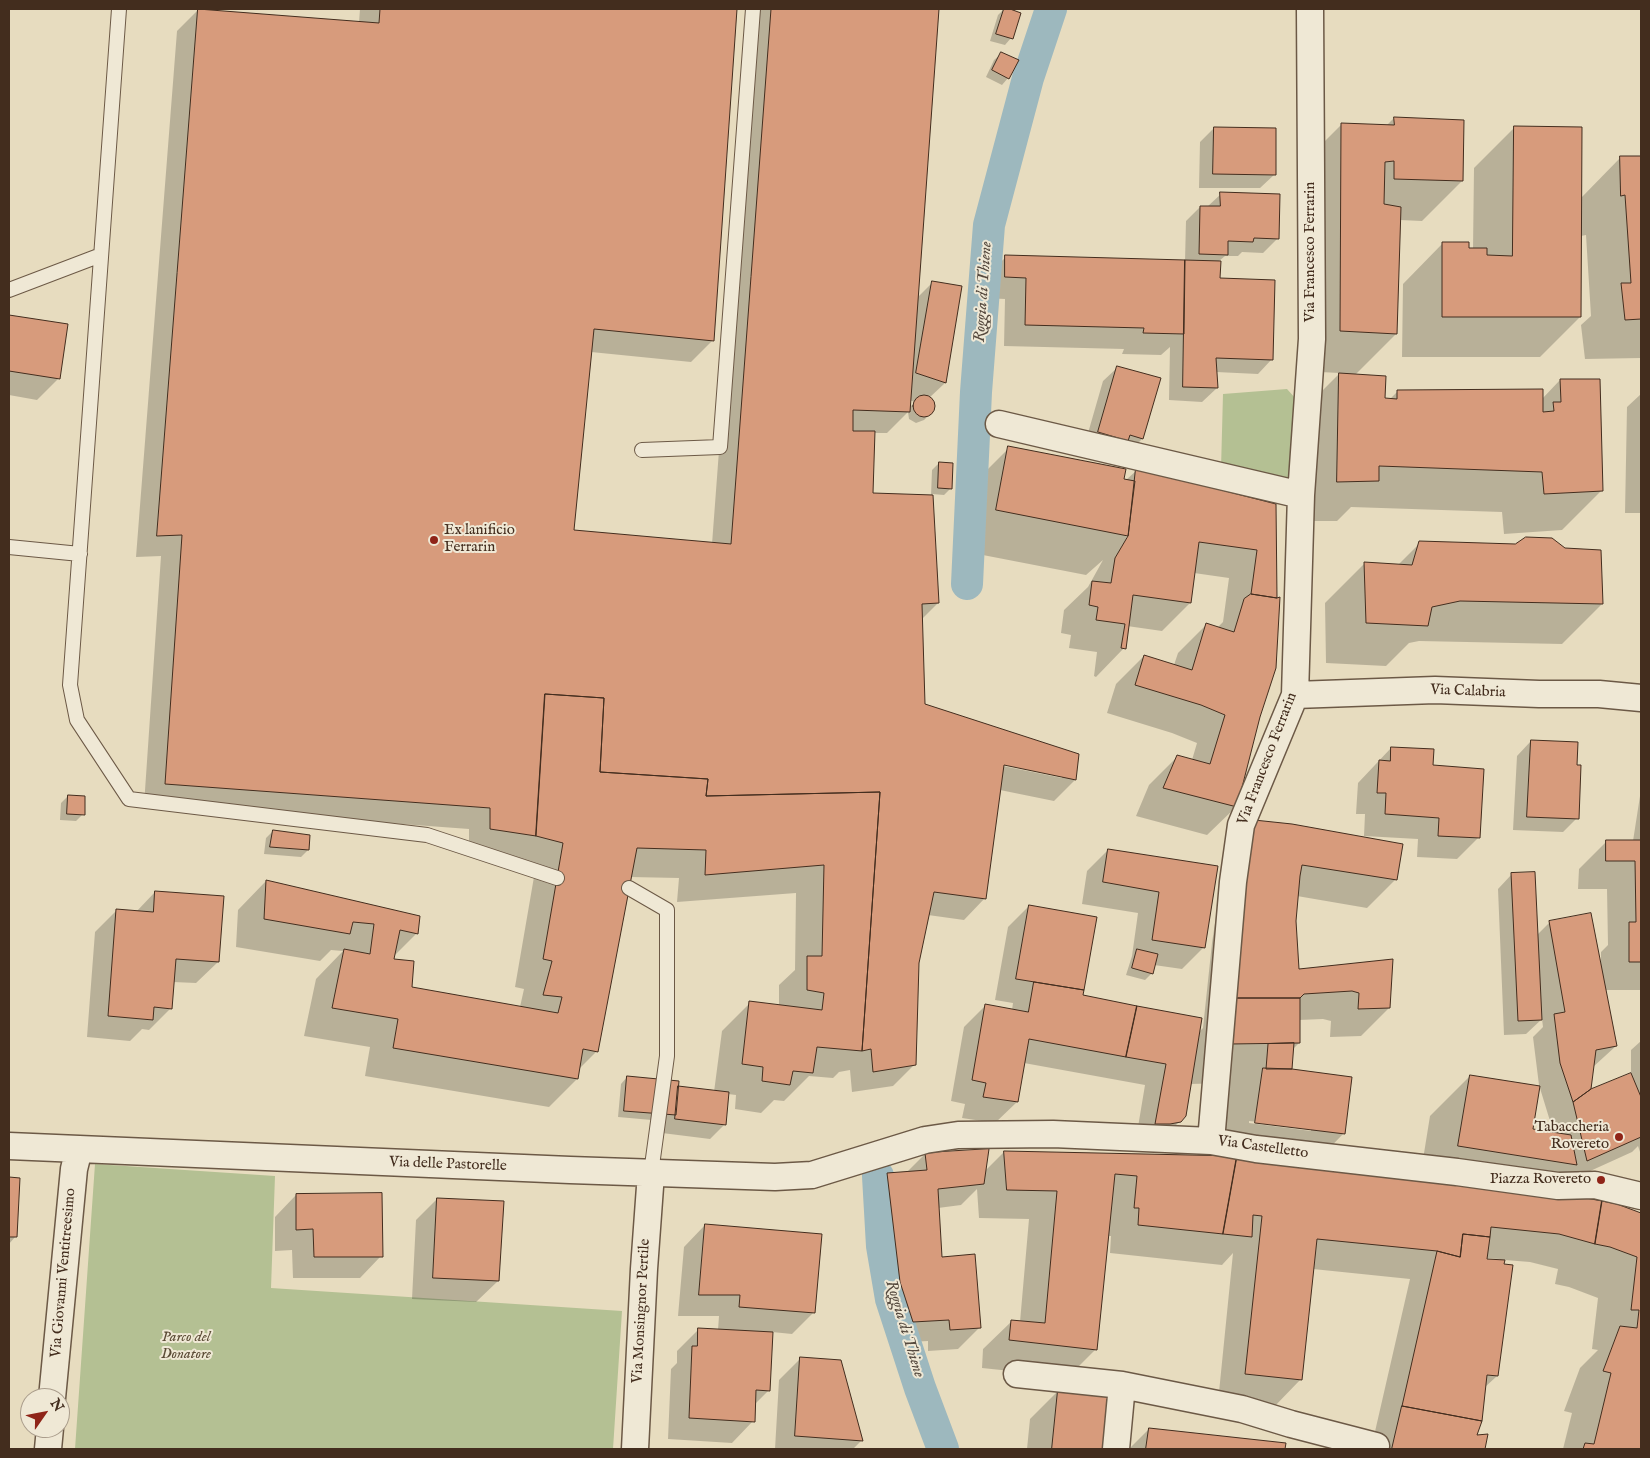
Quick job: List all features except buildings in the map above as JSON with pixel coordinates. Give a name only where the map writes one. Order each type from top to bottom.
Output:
[{"type":"street","name":"Via Francesco Ferrarin","points":[[1211,1141],[1233,882],[1241,825],[1295,695],[1301,495],[1312,339],[1310,9]]},
{"type":"street","points":[[999,424],[1301,495]]},
{"type":"street","name":"Via Calabria","points":[[1295,695],[1436,690],[1599,694],[1641,698]]},
{"type":"street","name":"Via Castelletto","points":[[884,1154],[925,1140],[958,1135],[1053,1134],[1211,1141],[1256,1149],[1457,1172],[1558,1186],[1595,1184],[1641,1196]]},
{"type":"street","name":"Via delle Pastorelle","points":[[9,1146],[775,1177],[812,1175],[884,1154]]},
{"type":"street","name":"Via Giovanni Ventitreesimo","points":[[53,1388],[74,1169],[79,1149]]},
{"type":"street","name":"Via Monsingnor Pertile","points":[[635,1449],[645,1259],[652,1173]]},
{"type":"street","points":[[1017,1374],[1122,1385],[1242,1409],[1376,1446]]},
{"type":"street","points":[[1116,1449],[1122,1385]]},
{"type":"lane","points":[[119,9],[70,685],[77,720],[129,799],[427,835],[557,878]]},
{"type":"lane","points":[[642,450],[720,447],[753,9]]},
{"type":"lane","points":[[9,290],[101,255]]},
{"type":"lane","points":[[9,547],[80,554]]},
{"type":"lane","points":[[629,888],[667,910],[667,1056],[652,1173]]},
{"type":"green space","points":[[1287,389],[1296,399],[1292,479],[1221,469],[1223,394]]},
{"type":"green space","name":"Parco del Donatore","points":[[95,1164],[275,1176],[271,1288],[622,1311],[613,1449],[75,1449]]},
{"type":"waterway","name":"Roggia di Thiene","points":[[967,584],[976,392],[989,225],[1028,78],[1051,9]]},
{"type":"waterway","name":"Roggia di Thiene","points":[[878,1176],[882,1246],[891,1299],[920,1388],[943,1449]]},
{"type":"place","name":"Ex lanificio Ferrarin","points":[[434,540]]},
{"type":"place","name":"Tabaccheria Rovereto","points":[[1619,1137]]},
{"type":"place","name":"Piazza Rovereto","points":[[1601,1180]]}]
